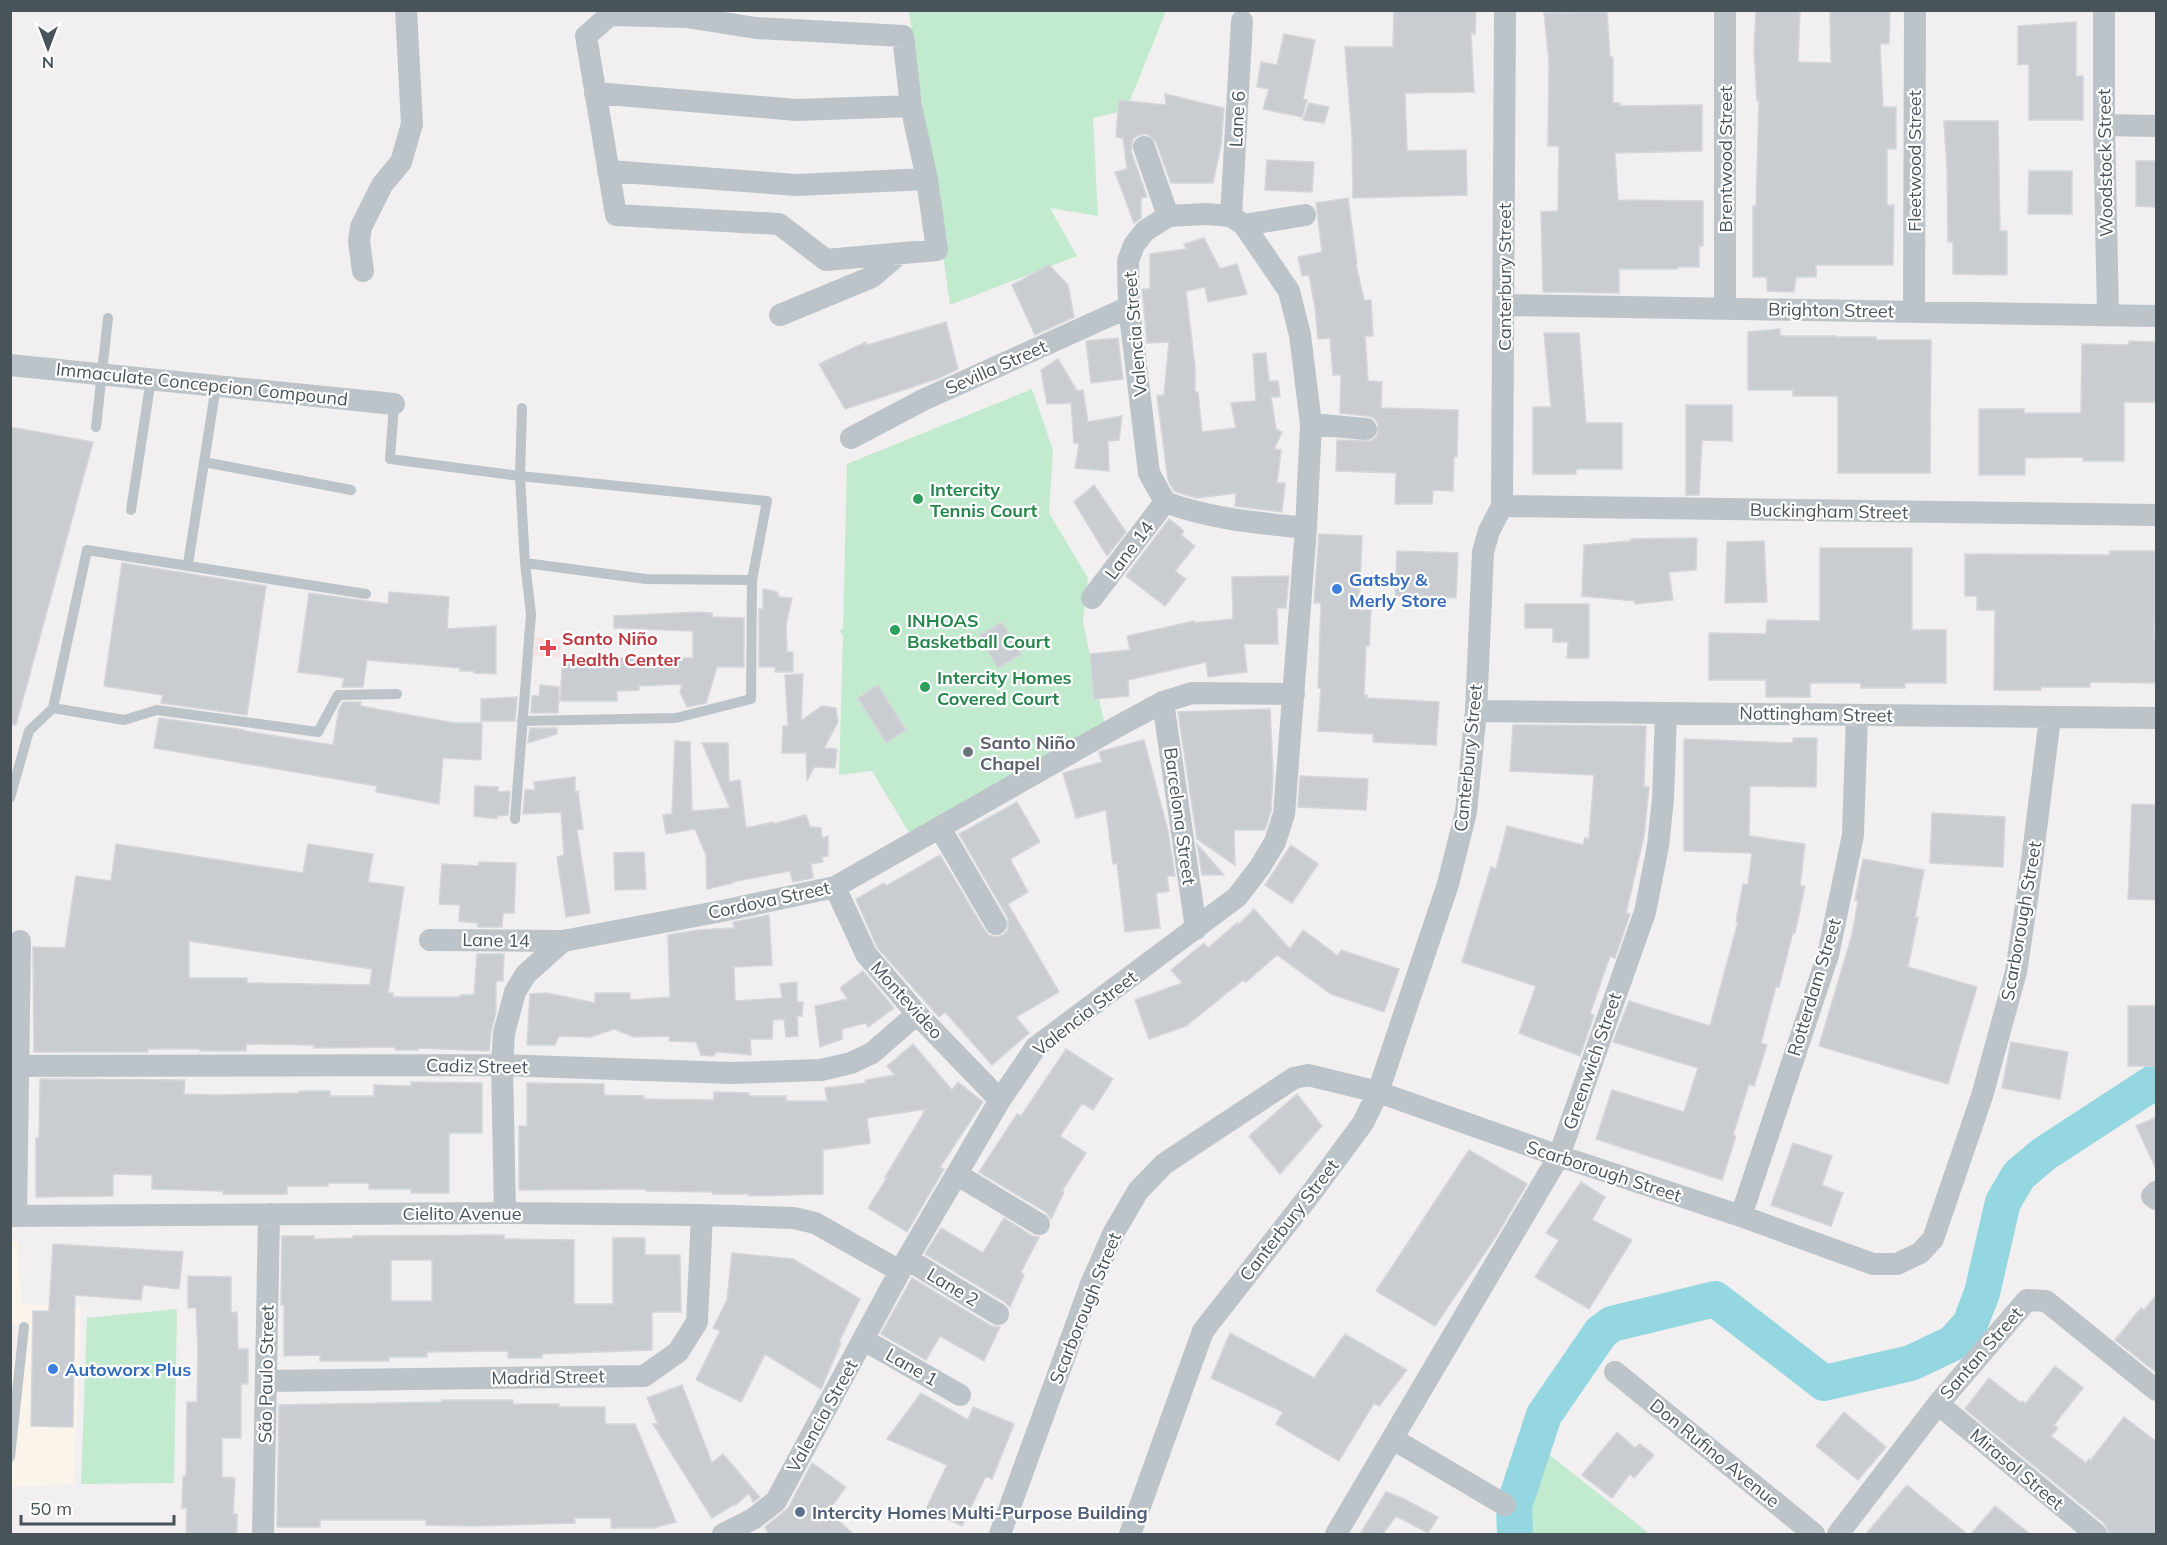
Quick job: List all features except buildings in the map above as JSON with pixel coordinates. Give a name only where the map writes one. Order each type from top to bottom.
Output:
[{"type":"street","points":[[363,271],[359,241],[361,227],[382,185],[401,162],[412,124],[406,10]]},
{"type":"street","points":[[738,10],[756,28]]},
{"type":"street","name":"Canterbury Street","points":[[1130,1534],[1203,1331],[1344,1149],[1363,1123],[1378,1092],[1448,884],[1466,812],[1476,711],[1483,552],[1489,531],[1502,507],[1505,10]]},
{"type":"street","name":"Brentwood Street","points":[[1725,10],[1725,308]]},
{"type":"street","name":"Fleetwood Street","points":[[1914,311],[1915,10]]},
{"type":"street","name":"Woodstock Street","points":[[2104,10],[2108,315]]},
{"type":"street","points":[[688,14],[756,28],[903,36],[911,106],[927,179],[937,250],[826,260],[780,224],[616,215],[586,36],[610,15],[688,14]]},
{"type":"street","name":"Lane 6","points":[[1238,221],[1242,21]]},
{"type":"street","points":[[595,93],[797,110],[911,106]]},
{"type":"street","points":[[2104,125],[2157,126]]},
{"type":"street","points":[[1144,147],[1168,216],[1208,214],[1238,221],[1305,215]]},
{"type":"street","points":[[608,171],[797,185],[927,179]]},
{"type":"street","name":"Valencia Street","points":[[1166,502],[1149,473],[1129,307],[1128,261],[1134,245],[1145,231],[1168,216]]},
{"type":"street","name":"Valencia Street","points":[[723,1534],[753,1519],[776,1501],[904,1265],[1000,1100],[1036,1047],[1237,897],[1260,867],[1275,842],[1284,814],[1306,528],[1311,424],[1300,335],[1289,291],[1238,221]]},
{"type":"street","points":[[780,315],[872,277],[899,254]]},
{"type":"street","points":[[826,260],[831,294]]},
{"type":"street","name":"Brighton Street","points":[[1505,305],[2157,316]]},
{"type":"street","name":"Sevilla Street","points":[[858,434],[923,400],[1129,307]]},
{"type":"street","name":"Immaculate Concepcion Compound","points":[[10,365],[394,404]]},
{"type":"street","points":[[1311,424],[1366,429]]},
{"type":"street","points":[[1166,502],[1188,511],[1229,519],[1306,528]]},
{"type":"street","name":"Lane 14","points":[[1092,598],[1166,502]]},
{"type":"street","name":"Buckingham Street","points":[[1502,507],[2157,515]]},
{"type":"street","name":"Cordova Street","points":[[563,941],[835,887],[1163,702],[1192,693],[1294,694]]},
{"type":"street","name":"Barcelona Street","points":[[1163,702],[1196,929]]},
{"type":"street","name":"Nottingham Street","points":[[1476,711],[2157,718]]},
{"type":"street","name":"Greenwich Street","points":[[1336,1534],[1559,1156],[1645,912],[1660,834],[1666,713]]},
{"type":"street","name":"Rotterdam Street","points":[[1741,1216],[1828,955],[1853,836],[1857,715]]},
{"type":"street","name":"Scarborough Street","points":[[1000,1534],[1090,1284],[1114,1232],[1138,1191],[1164,1164],[1294,1078],[1308,1075],[1378,1092],[1559,1156],[1741,1216],[1873,1264],[1897,1263],[1920,1253],[1933,1239],[1982,1096],[2016,972],[2050,718]]},
{"type":"street","points":[[940,828],[996,924]]},
{"type":"street","name":"Montevideo","points":[[835,887],[866,954],[917,1014],[1000,1100]]},
{"type":"street","name":"Lane 14","points":[[430,940],[563,941]]},
{"type":"street","points":[[14,1216],[20,941]]},
{"type":"street","points":[[505,1213],[502,1065],[504,1033],[515,992],[526,974],[563,941]]},
{"type":"street","name":"Cadiz Street","points":[[19,1066],[502,1065],[730,1073],[821,1070],[851,1063],[872,1053],[917,1014]]},
{"type":"street","points":[[957,1175],[1039,1224]]},
{"type":"street","points":[[2157,1192],[2152,1196],[2157,1199]]},
{"type":"street","name":"Cielito Avenue","points":[[14,1216],[505,1213],[794,1218],[815,1223],[904,1265]]},
{"type":"street","name":"São Paulo Street","points":[[262,1534],[269,1214]]},
{"type":"street","name":"Madrid Street","points":[[267,1381],[644,1376],[678,1352],[697,1322],[702,1215]]},
{"type":"street","name":"Lane 2","points":[[904,1265],[998,1314]]},
{"type":"street","name":"Santan Street","points":[[1838,1534],[1938,1404],[2027,1300],[2046,1301],[2157,1390]]},
{"type":"street","name":"Lane 1","points":[[864,1340],[960,1395]]},
{"type":"street","name":"Don Rufino Avenue","points":[[1616,1372],[1814,1534]]},
{"type":"street","name":"Mirasol Street","points":[[1938,1404],[2096,1534]]},
{"type":"street","points":[[1393,1439],[1505,1505]]},
{"type":"lane","points":[[96,427],[108,318]]},
{"type":"lane","points":[[131,510],[151,379]]},
{"type":"lane","points":[[188,564],[216,386]]},
{"type":"lane","points":[[394,404],[390,459],[520,476],[767,501],[752,580],[751,699],[676,718],[522,721]]},
{"type":"lane","points":[[515,819],[531,614],[525,563],[520,476],[522,408]]},
{"type":"lane","points":[[204,462],[351,490]]},
{"type":"lane","points":[[10,798],[29,731],[53,708],[87,550],[188,564],[366,594]]},
{"type":"lane","points":[[525,563],[646,579],[752,580]]},
{"type":"lane","points":[[53,708],[124,720],[157,710],[318,732],[338,694],[398,694]]},
{"type":"lane","points":[[10,1457],[24,1327]]},
{"type":"shaded area","name":"Santo Niño Health Center","points":[[535,637],[561,639],[560,657],[534,656]]},
{"type":"shaded area","points":[[11,1242],[18,1242],[21,1304],[81,1307],[74,1484],[11,1487],[10,1381],[22,1323],[11,1324]]},
{"type":"green space","points":[[909,11],[1166,11],[1126,110],[1093,118],[1098,216],[1050,208],[1077,256],[950,305]]},
{"type":"green space","points":[[1032,389],[1053,450],[1049,513],[1088,578],[1083,622],[1106,731],[911,836],[872,771],[839,775],[843,636],[840,631],[843,628],[847,464]]},
{"type":"green space","points":[[177,1309],[174,1483],[81,1484],[87,1318]]},
{"type":"green space","points":[[1543,1450],[1650,1534],[1526,1534],[1531,1498]]},
{"type":"waterway","points":[[1515,1534],[1514,1506],[1544,1415],[1601,1332],[1612,1324],[1715,1299],[1824,1383],[1911,1363],[1953,1343],[1970,1324],[1982,1293],[2003,1202],[2019,1175],[2044,1154],[2156,1081]]},
{"type":"place","name":"Intercity Tennis Court","points":[[918,499]]},
{"type":"place","name":"Gatsby & Merly Store","points":[[1337,589]]},
{"type":"place","name":"INHOAS Basketball Court","points":[[895,630]]},
{"type":"place","name":"Santo Niño Health Center","points":[[548,648]]},
{"type":"place","name":"Intercity Homes Covered Court","points":[[925,687]]},
{"type":"place","name":"Santo Niño Chapel","points":[[968,752]]},
{"type":"place","name":"Autoworx Plus","points":[[53,1369]]},
{"type":"place","name":"Intercity Homes Multi-Purpose Building","points":[[800,1512]]}]
